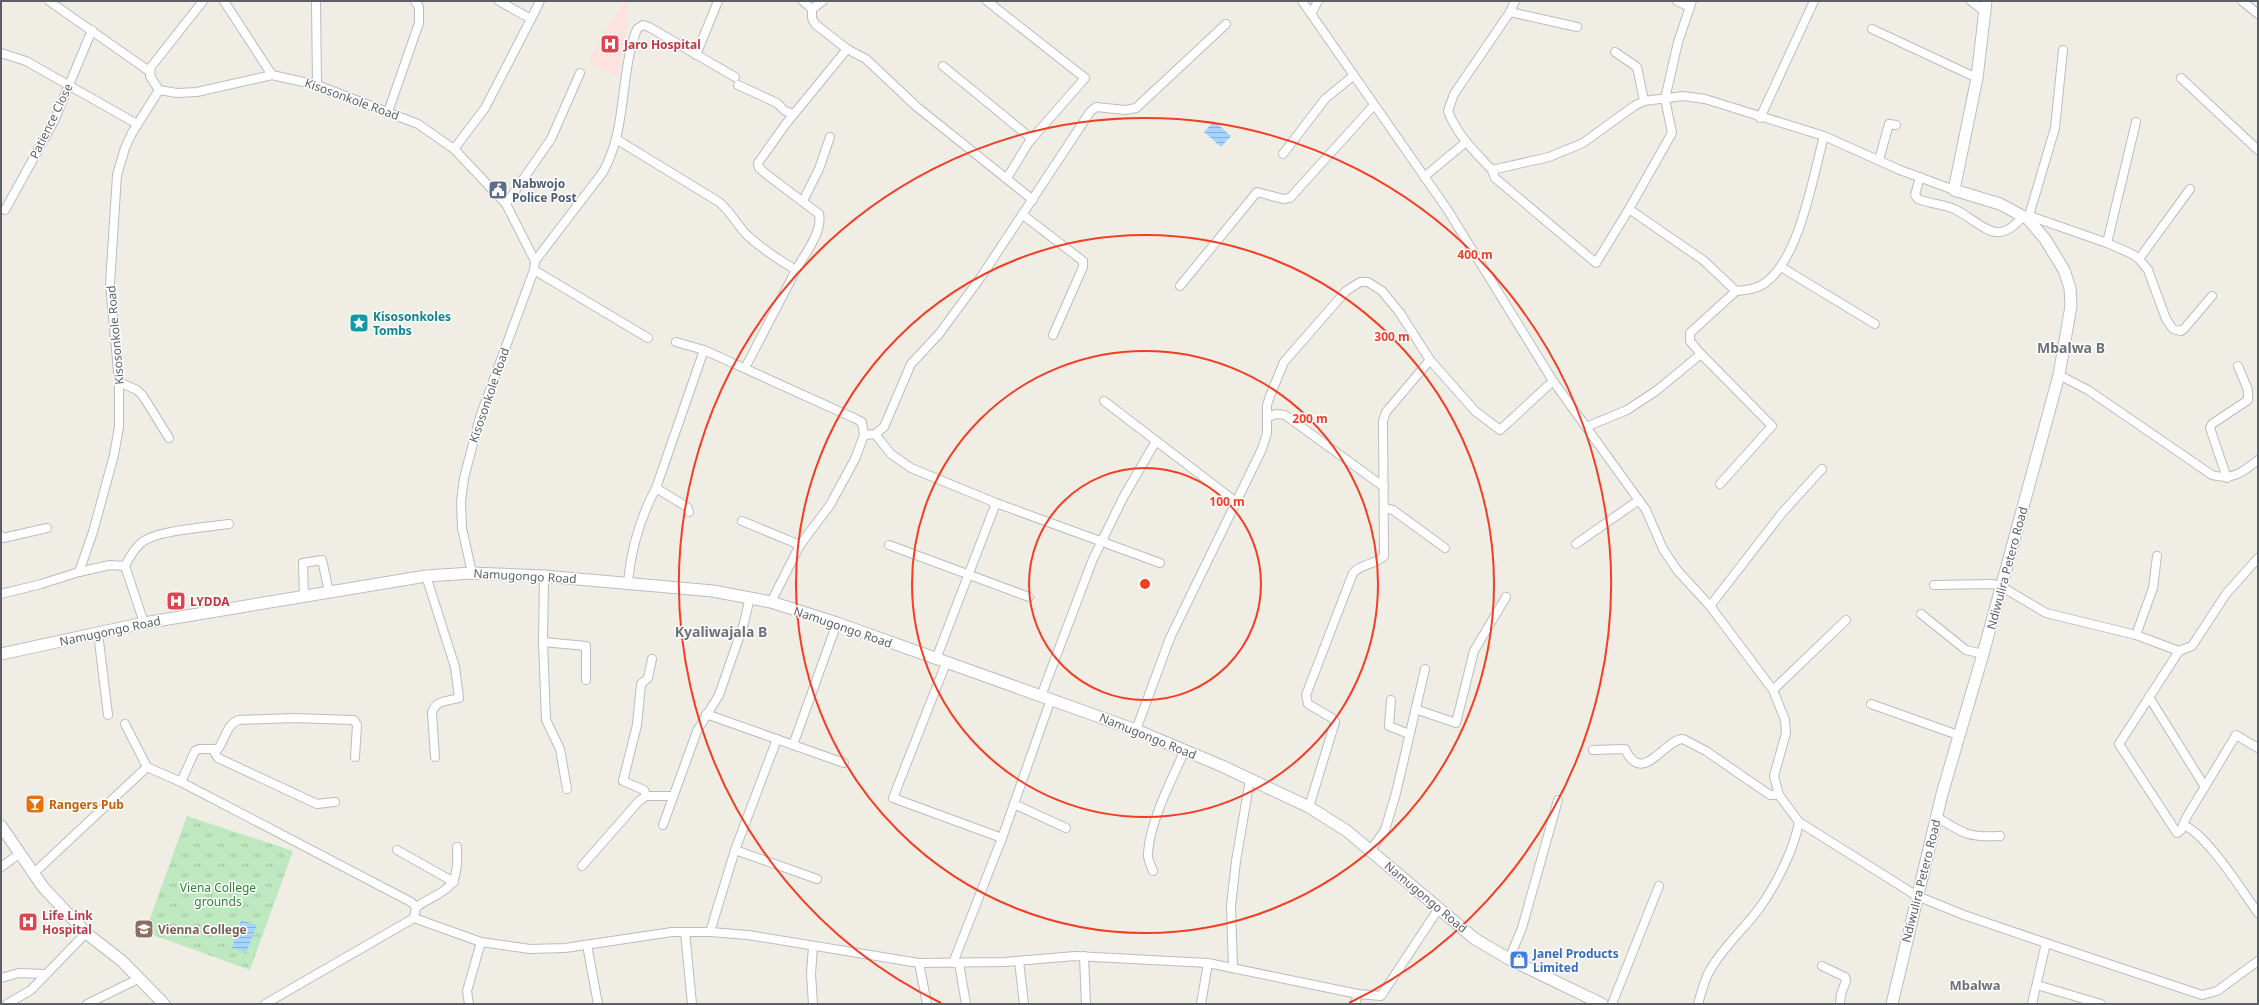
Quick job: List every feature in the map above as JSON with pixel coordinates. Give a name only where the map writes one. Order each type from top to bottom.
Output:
[{"type":"main road","points":[[1954,190],[1977,78],[1985,6]]},
{"type":"main road","name":"Ndiwulira Petero Road","points":[[1892,1004],[1917,896],[1958,735],[1983,654],[2059,375],[2071,306],[2070,288],[2064,270],[2045,239],[2027,217],[2000,204],[1954,190]]},
{"type":"main road","name":"Namugongo Road","points":[[1,654],[144,623],[426,576],[472,573],[544,576],[628,582],[713,591],[750,597],[772,602],[837,624],[1136,730],[1185,750],[1308,807],[1347,832],[1476,939],[1509,959],[1602,1004]]},
{"type":"main road","points":[[1,826],[43,887],[86,932],[122,961],[164,1004]]},
{"type":"street","points":[[50,1],[149,71],[150,76],[158,90]]},
{"type":"street","points":[[149,71],[203,1]]},
{"type":"street","points":[[224,1],[272,75]]},
{"type":"street","points":[[316,1],[317,85]]},
{"type":"street","points":[[388,112],[419,23],[419,7],[415,1]]},
{"type":"street","points":[[499,1],[531,19]]},
{"type":"street","points":[[454,149],[485,108],[540,1]]},
{"type":"street","points":[[696,55],[718,1]]},
{"type":"street","points":[[803,1],[812,9],[812,18],[815,24],[848,50],[877,68],[912,102],[1033,200]]},
{"type":"street","points":[[812,9],[823,1]]},
{"type":"street","points":[[986,1],[1085,78],[1032,139],[1007,178]]},
{"type":"street","points":[[1302,1],[1447,209],[1553,381],[1646,510],[1664,550],[1677,570],[1710,606],[1773,690],[1785,720],[1786,733],[1774,776],[1779,795],[1799,822],[1917,896],[1964,915],[2202,995],[2217,992],[2258,961]]},
{"type":"street","points":[[1311,14],[1318,1]]},
{"type":"street","points":[[1515,1],[1510,12],[1450,102],[1448,111],[1450,117],[1466,142],[1492,170],[1495,178],[1596,263],[1629,209],[1672,133],[1665,99],[1678,42],[1691,4],[1677,1]]},
{"type":"street","points":[[1760,118],[1814,1]]},
{"type":"street","points":[[1971,1],[1985,6]]},
{"type":"street","points":[[2242,1],[2258,14]]},
{"type":"street","points":[[1510,12],[1577,27]]},
{"type":"street","points":[[864,435],[875,434],[884,427],[912,364],[948,321],[1023,215],[1090,112],[1096,107],[1125,110],[1136,108],[1226,24]]},
{"type":"street","points":[[535,261],[603,172],[610,159],[616,139],[634,37],[637,29],[643,25],[649,27],[696,55],[736,81],[777,102],[785,112],[794,114]]},
{"type":"street","points":[[1872,29],[1977,78]]},
{"type":"street","name":"Patience Close","points":[[5,210],[54,121],[92,30]]},
{"type":"street","points":[[745,368],[818,230],[820,220],[819,214],[766,174],[759,168],[758,163],[794,114],[848,50]]},
{"type":"street","points":[[1920,177],[1915,195],[1918,199],[1953,209],[1986,230],[1995,233],[2003,232],[2027,217],[2055,128],[2063,50]]},
{"type":"street","points":[[1615,52],[1637,67],[1640,71],[1644,101]]},
{"type":"street","points":[[1,53],[26,61],[137,124]]},
{"type":"street","points":[[943,66],[1032,139]]},
{"type":"street","points":[[506,204],[551,139],[580,73]]},
{"type":"street","name":"Kisosonkole Road","points":[[79,572],[93,532],[118,439],[120,408],[119,382],[110,300],[110,271],[117,175],[125,148],[137,124],[158,90],[177,93],[197,92],[272,75],[317,85],[418,124],[454,149],[506,204],[535,261],[534,270],[480,417],[464,478],[461,502],[462,528],[472,573]]},
{"type":"street","points":[[1283,154],[1325,99],[1354,76]]},
{"type":"street","points":[[2180,78],[2258,150]]},
{"type":"street","points":[[1492,170],[1549,157],[1583,143],[1634,106],[1644,101],[1692,96],[1760,118],[1824,136],[1954,190]]},
{"type":"street","points":[[1180,286],[1257,192],[1283,199],[1290,198],[1374,105]]},
{"type":"street","points":[[2107,243],[2136,122]]},
{"type":"street","points":[[1879,160],[1889,124],[1896,125]]},
{"type":"street","points":[[1720,484],[1772,426],[1701,354],[1690,341],[1690,333],[1736,291],[1753,288],[1764,283],[1781,267],[1807,203],[1824,136]]},
{"type":"street","points":[[803,201],[819,169],[830,137]]},
{"type":"street","points":[[616,139],[719,202],[730,212],[747,235],[774,257],[796,270]]},
{"type":"street","points":[[1424,177],[1466,142]]},
{"type":"street","points":[[2139,259],[2190,189]]},
{"type":"street","points":[[1629,209],[1703,260],[1736,291]]},
{"type":"street","points":[[1023,215],[1083,261],[1084,267],[1053,335]]},
{"type":"street","points":[[2027,217],[2107,243],[2132,254],[2139,259],[2148,270],[2166,318],[2173,329],[2181,331],[2184,329],[2212,296]]},
{"type":"street","points":[[1781,267],[1875,324]]},
{"type":"street","points":[[534,270],[648,338]]},
{"type":"street","points":[[1136,730],[1170,638],[1262,450],[1267,433],[1267,405],[1284,362],[1346,291],[1360,282],[1368,282],[1382,291],[1400,313],[1430,360],[1475,411],[1500,430],[1553,381]]},
{"type":"street","points":[[676,342],[704,350],[862,422],[864,435],[855,459],[830,505],[800,545],[772,602]]},
{"type":"street","points":[[628,582],[630,557],[635,538],[656,488],[704,350]]},
{"type":"street","points":[[1586,427],[1627,410],[1656,391],[1701,354]]},
{"type":"street","points":[[1308,807],[1335,722],[1332,718],[1308,704],[1306,695],[1353,573],[1358,567],[1379,561],[1384,556],[1383,421],[1386,412],[1430,360]]},
{"type":"street","points":[[2227,478],[2210,428],[2212,424],[2248,400],[2248,390],[2238,366]]},
{"type":"street","points":[[2059,375],[2088,390],[2206,473],[2227,478],[2245,471],[2258,460]]},
{"type":"street","points":[[119,382],[140,393],[169,438]]},
{"type":"street","points":[[1104,401],[1236,502]]},
{"type":"street","points":[[1268,417],[1276,414],[1285,415],[1384,487]]},
{"type":"street","points":[[875,434],[891,454],[902,463],[996,503],[1160,563]]},
{"type":"street","points":[[966,1004],[956,963],[1014,804],[1046,697],[1081,589],[1124,496],[1156,441]]},
{"type":"street","points":[[1710,606],[1782,513],[1822,469]]},
{"type":"street","points":[[656,488],[687,507],[689,512]]},
{"type":"street","points":[[1576,544],[1639,500]]},
{"type":"street","points":[[996,503],[968,575],[941,661],[893,798],[1002,838]]},
{"type":"street","points":[[1384,508],[1393,510],[1445,548]]},
{"type":"street","points":[[742,521],[800,545]]},
{"type":"street","points":[[124,566],[142,541],[182,530],[230,524]]},
{"type":"street","points":[[1,536],[3,538],[48,528]]},
{"type":"street","points":[[889,545],[1029,597]]},
{"type":"street","points":[[2136,635],[2153,588],[2156,556]]},
{"type":"street","points":[[1934,585],[1981,583],[2002,586],[2046,613],[2136,635],[2179,650],[2192,646],[2226,594],[2258,558]]},
{"type":"street","points":[[304,596],[303,563],[322,560],[329,592]]},
{"type":"street","points":[[1,594],[41,584],[79,572],[110,565],[124,566]]},
{"type":"street","points":[[124,566],[144,623]]},
{"type":"street","points":[[426,576],[455,667],[459,698],[437,703],[433,708],[432,713],[435,757]]},
{"type":"street","points":[[544,576],[543,642],[546,720],[560,750],[567,789]]},
{"type":"street","points":[[663,825],[698,731],[706,714],[719,695],[744,623],[750,597]]},
{"type":"street","points":[[1415,708],[1456,723],[1474,651],[1506,597]]},
{"type":"street","points":[[1922,614],[1966,650],[1983,654]]},
{"type":"street","points":[[1773,690],[1846,620]]},
{"type":"street","points":[[793,745],[837,624]]},
{"type":"street","points":[[98,633],[108,715]]},
{"type":"street","points":[[543,642],[586,646],[586,680]]},
{"type":"street","points":[[2179,650],[2120,741],[2120,746],[2175,831],[2179,833],[2236,735],[2258,748]]},
{"type":"street","points":[[646,796],[644,790],[623,781],[637,725],[641,684],[648,678],[652,659]]},
{"type":"street","points":[[1370,851],[1385,830],[1396,793],[1425,669]]},
{"type":"street","points":[[2149,697],[2205,787]]},
{"type":"street","points":[[1391,700],[1389,726],[1409,734]]},
{"type":"street","points":[[1871,704],[1958,735]]},
{"type":"street","points":[[706,714],[844,763]]},
{"type":"street","points":[[181,782],[194,751],[199,749],[218,749],[230,725],[233,721],[238,720],[348,719],[355,721],[357,725],[355,758]]},
{"type":"street","points":[[124,724],[147,767],[181,782],[399,896],[416,907]]},
{"type":"street","points":[[1593,750],[1625,749],[1630,759],[1637,763],[1645,763],[1663,752],[1675,741],[1682,739],[1706,751],[1770,795],[1779,795]]},
{"type":"street","points":[[710,932],[735,850],[777,740]]},
{"type":"street","points":[[213,750],[218,758],[317,804],[335,802]]},
{"type":"street","points":[[1153,871],[1147,854],[1152,834],[1163,798],[1185,750]]},
{"type":"street","points":[[33,874],[147,767]]},
{"type":"street","points":[[1234,968],[1231,906],[1236,861],[1250,780]]},
{"type":"street","points":[[582,866],[639,801],[646,796],[673,796]]},
{"type":"street","points":[[1509,959],[1522,928],[1558,800]]},
{"type":"street","points":[[1014,804],[1066,828]]},
{"type":"street","points":[[1937,817],[1962,832],[1979,838],[2000,836]]},
{"type":"street","points":[[1698,1004],[1708,973],[1732,938],[1758,910],[1772,888],[1796,837],[1799,822]]},
{"type":"street","points":[[2183,825],[2193,829],[2216,855],[2258,913]]},
{"type":"street","points":[[414,918],[416,907],[454,882],[458,870],[457,847]]},
{"type":"street","points":[[397,850],[454,882]]},
{"type":"street","points":[[735,850],[817,879]]},
{"type":"street","points":[[1,867],[19,854]]},
{"type":"street","points":[[1612,1004],[1659,886]]},
{"type":"street","points":[[265,1004],[414,918],[481,942],[530,949],[565,948],[672,932],[710,932],[748,935],[919,963],[1019,961],[1084,956],[1208,963],[1358,994],[1381,996],[1439,908]]},
{"type":"street","points":[[7,1004],[31,990],[86,932]]},
{"type":"street","points":[[685,932],[692,1004]]},
{"type":"street","points":[[469,1004],[467,991],[481,942]]},
{"type":"street","points":[[2032,1004],[2046,943]]},
{"type":"street","points":[[587,945],[598,1004]]},
{"type":"street","points":[[812,1004],[811,974],[813,946]]},
{"type":"street","points":[[1084,956],[1086,1004]]},
{"type":"street","points":[[1019,961],[1024,1004]]},
{"type":"street","points":[[919,963],[927,1004]]},
{"type":"street","points":[[1201,1004],[1208,963]]},
{"type":"street","points":[[1822,966],[1844,977],[1846,981],[1841,994],[1840,1004]]},
{"type":"street","points":[[1,978],[19,973],[45,974]]},
{"type":"street","points":[[87,1004],[138,979]]},
{"type":"street","points":[[2037,984],[2101,1004]]},
{"type":"street","points":[[1355,1004],[1358,994]]},
{"type":"shaded area","name":"Jaro Hospital","points":[[623,1],[629,1],[628,23],[618,77],[587,62]]},
{"type":"green space","name":"Viena College grounds","points":[[187,816],[293,851],[250,970],[145,932]]},
{"type":"water","points":[[1214,121],[1231,136],[1221,147],[1204,132]]},
{"type":"water","points":[[241,920],[257,925],[246,953],[232,948]]},
{"type":"place","name":"Jaro Hospital","points":[[610,44]]},
{"type":"place","name":"Nabwojo Police Post","points":[[498,190]]},
{"type":"place","name":"Kisosonkoles Tombs","points":[[359,323]]},
{"type":"place","name":"LYDDA","points":[[176,601]]},
{"type":"place","name":"Rangers Pub","points":[[35,804]]},
{"type":"place","name":"Life Link Hospital","points":[[28,922]]},
{"type":"place","name":"Vienna College","points":[[144,929]]},
{"type":"place","name":"Janel Products Limited","points":[[1519,960]]},
{"type":"district","name":"Mbalwa B","points":[[2071,347]]},
{"type":"district","name":"Kyaliwajala B","points":[[721,631]]},
{"type":"district","name":"Mbalwa","points":[[1975,985]]}]
